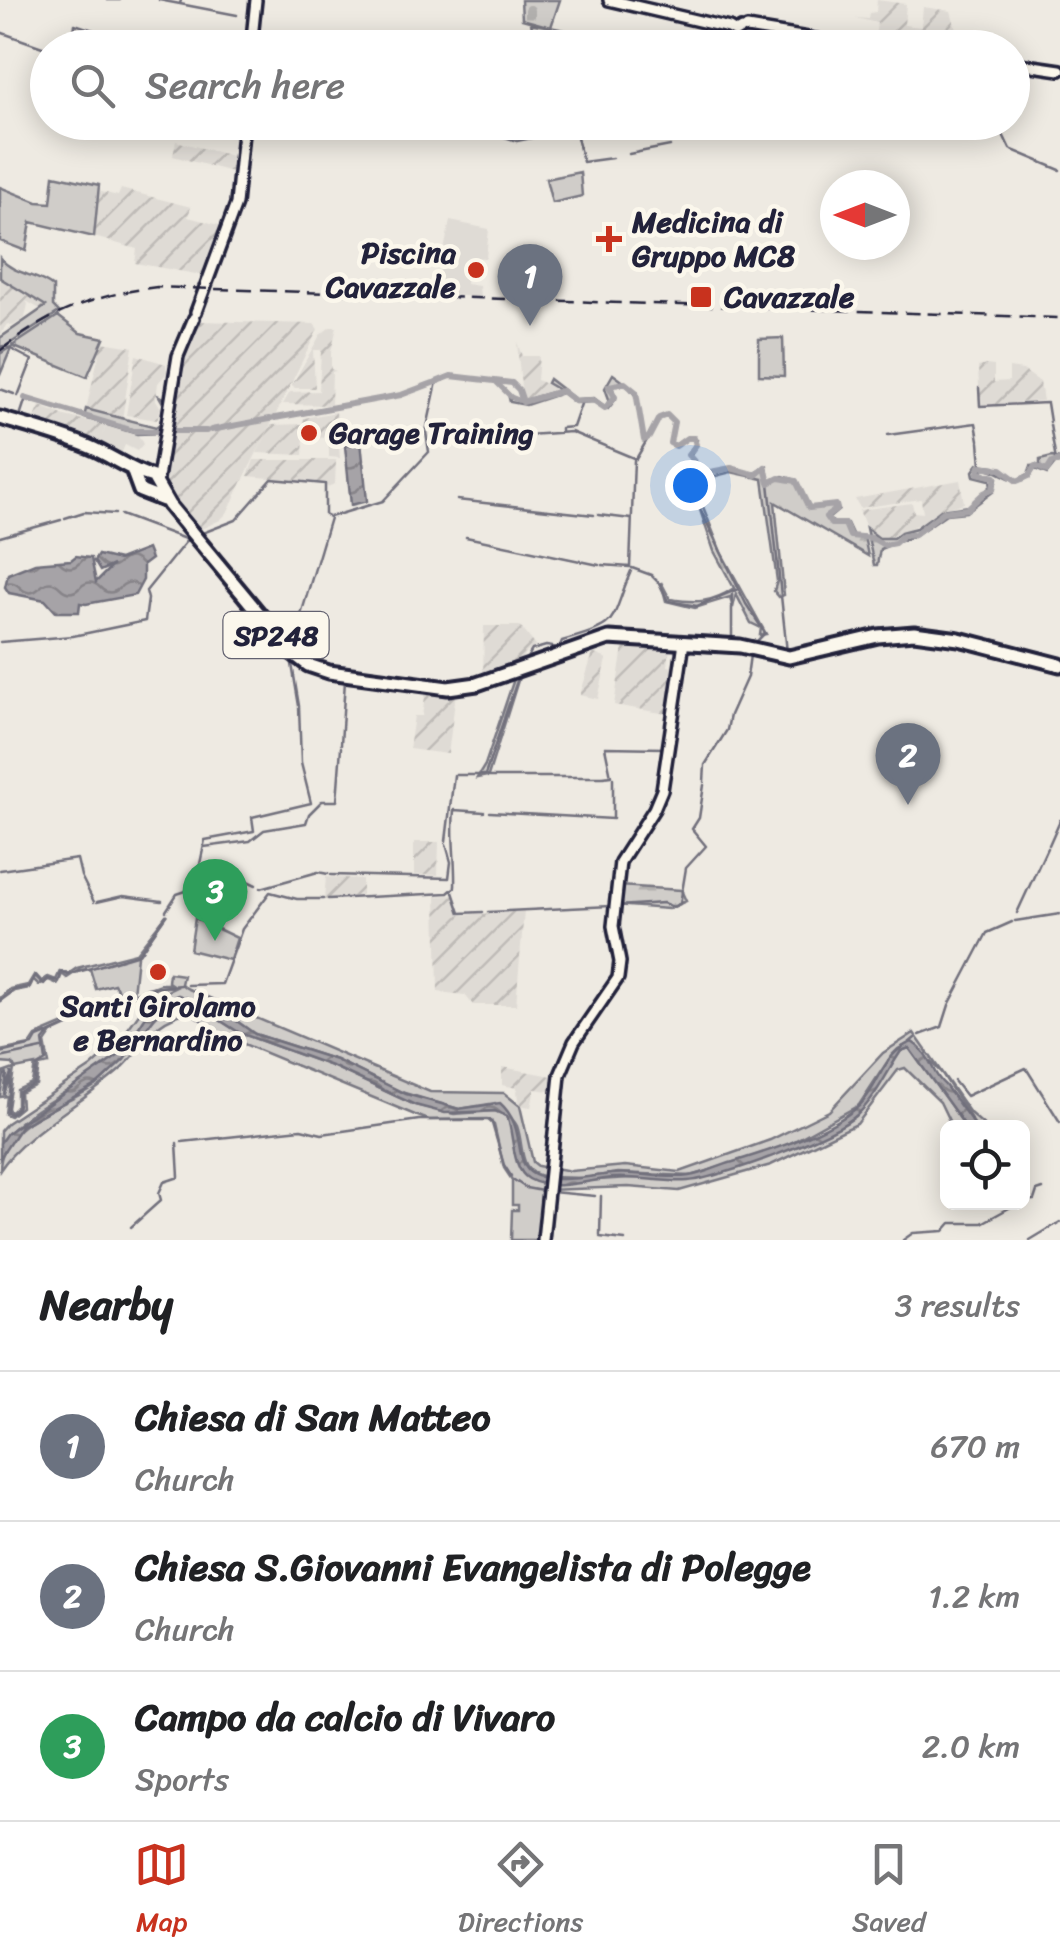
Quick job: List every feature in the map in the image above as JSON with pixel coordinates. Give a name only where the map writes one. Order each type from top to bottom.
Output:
[{"type":"main road","points":[[253,30],[256,0]]},
{"type":"main road","points":[[609,0],[741,30]]},
{"type":"main road","points":[[1030,65],[1060,70]]},
{"type":"main road","points":[[148,479],[166,431],[178,358],[236,204],[242,140]]},
{"type":"main road","name":"SP248","points":[[0,418],[92,448],[148,479],[290,652],[312,667],[342,674],[457,687],[484,682],[608,638],[740,646],[789,657],[887,633],[955,638],[1060,665]]},
{"type":"main road","points":[[543,1240],[560,1076],[570,1050],[618,978],[620,962],[613,920],[619,865],[662,790],[684,642]]},
{"type":"shaded area","points":[[877,0],[906,4],[904,25],[921,27],[923,7],[951,11],[956,30],[876,30],[877,23],[856,18],[868,19],[869,13],[876,12]]},
{"type":"shaded area","points":[[176,141],[239,158],[239,174],[173,156]]},
{"type":"shaded area","points":[[121,189],[191,207],[188,217],[227,227],[207,276],[135,263],[137,249],[94,237],[98,191],[118,196]]},
{"type":"shaded area","points":[[450,221],[489,229],[486,258],[468,257],[466,284],[479,286],[480,297],[435,294]]},
{"type":"shaded area","points":[[0,279],[46,306],[40,309],[26,301],[25,318],[13,326],[7,324],[0,336]]},
{"type":"shaded area","points":[[198,321],[314,324],[318,329],[227,513],[193,533],[159,485],[179,359]]},
{"type":"shaded area","points":[[337,327],[331,352],[331,369],[336,371],[332,372],[331,405],[283,404],[290,392],[319,391],[321,350],[313,350],[315,388],[292,385],[320,335]]},
{"type":"shaded area","points":[[102,342],[133,347],[122,420],[86,409]]},
{"type":"shaded area","points":[[517,342],[522,356],[539,356],[537,380],[559,390],[522,399]]},
{"type":"shaded area","points":[[136,355],[166,364],[167,373],[158,383],[156,400],[161,408],[157,420],[126,415]]},
{"type":"shaded area","points":[[994,366],[994,382],[1009,381],[1009,368],[1023,370],[1040,382],[1043,401],[980,405],[978,367]]},
{"type":"shaded area","points":[[40,406],[106,425],[102,437],[96,435],[92,444],[32,425]]},
{"type":"shaded area","points":[[336,412],[340,458],[329,457],[329,438],[304,437],[303,455],[257,453],[271,425],[303,424],[304,418]]},
{"type":"shaded area","points":[[106,425],[138,435],[143,444],[137,451],[125,445],[119,459],[92,444],[96,435],[102,436]]},
{"type":"shaded area","points":[[254,460],[336,460],[335,484],[327,487],[325,483],[248,476]]},
{"type":"shaded area","points":[[960,480],[964,503],[936,512],[889,539],[879,538],[866,528],[859,510],[912,503],[914,512],[923,513],[921,499],[860,508],[855,499]]},
{"type":"shaded area","points":[[484,626],[520,626],[536,646],[524,654],[519,666],[483,678]]},
{"type":"shaded area","points":[[624,641],[670,648],[668,666],[679,668],[673,715],[614,705]]},
{"type":"shaded area","points":[[593,653],[607,659],[598,699],[580,695]]},
{"type":"shaded area","points":[[426,690],[456,693],[448,754],[409,749],[414,716],[422,716]]},
{"type":"shaded area","points":[[414,842],[439,842],[438,875],[414,875]]},
{"type":"shaded area","points":[[326,877],[362,879],[362,895],[324,900]]},
{"type":"shaded area","points":[[454,895],[459,915],[524,911],[516,1005],[473,1005],[465,995],[438,992],[436,896]]},
{"type":"shaded area","points":[[502,1067],[558,1077],[555,1092],[535,1089],[531,1107],[518,1105],[517,1088],[502,1085]]},
{"type":"green space","points":[[521,0],[560,0],[551,27],[522,19]]},
{"type":"green space","points":[[531,23],[565,30],[532,30]]},
{"type":"green space","points":[[580,172],[582,196],[552,203],[546,179]]},
{"type":"green space","points":[[54,175],[99,185],[94,237],[31,222],[26,251],[0,241],[0,187],[37,202],[51,203]]},
{"type":"green space","points":[[0,258],[12,268],[53,287],[53,306],[59,312],[0,350],[0,338],[46,306],[0,278]]},
{"type":"green space","points":[[58,316],[80,333],[104,338],[87,377],[12,346]]},
{"type":"green space","points":[[783,338],[784,376],[759,375],[759,339]]},
{"type":"green space","points":[[12,346],[0,375],[0,354]]},
{"type":"green space","points":[[613,374],[636,391],[634,394],[626,384],[612,385],[616,399],[608,409],[596,402],[575,403],[562,393],[526,405],[510,402],[509,398],[521,401],[559,390],[547,383],[549,379],[575,399],[594,398],[606,407],[609,399],[605,388]]},
{"type":"green space","points":[[159,396],[167,399],[164,433],[137,434],[84,418],[86,409],[156,427],[163,421],[166,408]]},
{"type":"green space","points":[[690,436],[697,440],[691,456],[706,473],[732,467],[752,474],[767,466],[769,481],[783,476],[797,480],[809,507],[836,504],[839,510],[828,519],[837,524],[847,523],[853,536],[864,536],[868,556],[775,502],[784,595],[779,597],[774,591],[777,581],[763,479],[731,472],[704,479],[694,493],[766,634],[760,635],[761,628],[751,623],[736,594],[733,608],[730,597],[695,608],[666,601],[661,582],[670,599],[688,601],[704,601],[734,588],[692,497],[692,486],[701,473],[687,455],[695,443]]},
{"type":"green space","points":[[1060,459],[1060,463],[1047,474],[1035,469],[1029,477],[1017,481],[983,468],[982,471],[997,478],[994,491],[966,512],[946,514],[916,535],[880,549],[874,565],[866,528],[879,538],[893,538],[941,510],[969,506],[991,486],[990,480],[974,476],[978,464],[995,466],[1017,480],[1028,474],[1031,466],[1040,465],[1040,460]]},
{"type":"green space","points":[[521,671],[488,776],[477,778],[516,673]]},
{"type":"green space","points":[[619,886],[681,890],[686,901],[668,909],[616,905]]},
{"type":"green space","points":[[167,914],[137,956],[133,994],[160,984],[171,984],[169,973],[183,975],[181,984],[186,988],[430,1092],[504,1093],[520,1106],[533,1162],[548,1168],[546,1177],[526,1165],[517,1126],[495,1103],[459,1109],[401,1092],[336,1060],[255,1034],[178,995],[158,1007],[127,1047],[105,1067],[26,1117],[0,1143],[0,1131],[7,1123],[91,1067],[117,1044],[140,1012],[178,986],[148,989],[52,1033],[45,1043],[49,1064],[39,1066],[36,1085],[20,1093],[21,1107],[10,1116],[5,1114],[7,1096],[0,1097],[0,1074],[14,1069],[10,1113],[17,1106],[17,1090],[32,1083],[35,1065],[15,1069],[13,1064],[0,1063],[0,1051],[30,1045],[36,1036],[123,999],[114,984],[96,989],[90,969],[79,970],[67,978],[62,974],[58,984],[49,980],[39,985],[33,979],[30,988],[0,998],[10,989],[28,985],[34,975],[41,982],[48,977],[56,980],[60,971],[68,974],[77,968],[136,953]]},
{"type":"green space","points":[[195,918],[237,938],[230,960],[190,950]]},
{"type":"green space","points":[[181,1000],[240,1033],[334,1067],[415,1105],[454,1114],[495,1111],[507,1116],[520,1166],[525,1174],[546,1182],[542,1240],[511,1240],[512,1210],[518,1210],[518,1205],[512,1205],[512,1180],[504,1168],[494,1125],[487,1119],[429,1120],[415,1115],[220,1034],[190,1012],[157,1027],[120,1070],[23,1144],[0,1170],[3,1152],[23,1126],[100,1082],[147,1025]]},
{"type":"green space","points":[[914,1033],[978,1120],[972,1120],[943,1075],[912,1042],[891,1056],[859,1105],[785,1146],[692,1176],[618,1173],[584,1178],[549,1177],[550,1167],[571,1171],[625,1166],[680,1172],[770,1140],[829,1111],[883,1053]]},
{"type":"green space","points":[[909,1048],[961,1120],[949,1120],[940,1102],[905,1068],[898,1070],[857,1124],[771,1165],[679,1191],[628,1187],[547,1190],[549,1183],[630,1178],[697,1180],[801,1145],[856,1116],[901,1051]]},
{"type":"water","points":[[361,441],[367,501],[351,505],[345,446]]},
{"type":"water","points":[[147,549],[151,559],[143,565],[143,580],[135,595],[80,603],[79,612],[56,612],[45,600],[9,593],[5,587],[8,574],[35,563],[71,560],[76,556],[91,558],[96,582],[113,565],[100,571],[94,561],[98,555],[119,560]]},
{"type":"water","points":[[178,995],[220,1009],[255,1034],[336,1060],[406,1094],[459,1109],[500,1103],[513,1121],[524,1165],[546,1178],[621,1173],[689,1176],[782,1146],[831,1124],[859,1106],[894,1054],[912,1042],[924,1052],[971,1120],[961,1120],[909,1048],[901,1051],[858,1114],[777,1155],[688,1181],[612,1178],[548,1185],[523,1174],[507,1116],[495,1111],[445,1113],[415,1105],[334,1067],[240,1033],[181,1000],[157,1014],[124,1060],[99,1083],[21,1126],[0,1158],[0,1143],[7,1133],[122,1053],[148,1013]]},
{"type":"waterway","points":[[107,0],[120,0]]},
{"type":"waterway","points":[[159,0],[180,4],[181,0]]},
{"type":"waterway","points":[[180,4],[237,15]]},
{"type":"waterway","points":[[74,30],[75,24],[93,30]]},
{"type":"waterway","points":[[0,32],[30,43]]},
{"type":"waterway","points":[[514,140],[522,140]]},
{"type":"waterway","points":[[578,140],[583,162],[612,158]]},
{"type":"waterway","points":[[1006,140],[1010,149],[1060,170]]},
{"type":"waterway","points":[[629,154],[670,146]]},
{"type":"waterway","points":[[0,347],[4,346]]},
{"type":"waterway","points":[[7,347],[32,360],[18,396]]},
{"type":"waterway","points":[[436,382],[451,376],[512,383],[523,402],[562,391],[575,401],[593,400],[605,408],[615,397],[609,386],[625,383],[636,392],[644,440],[659,418],[667,415],[674,422],[670,443],[676,446],[694,438],[696,445],[688,455],[705,473],[731,468],[756,475],[765,467],[769,483],[779,478],[796,481],[809,508],[836,505],[837,509],[826,517],[831,524],[845,524],[850,536],[872,538],[884,545],[895,543],[903,535],[915,534],[943,512],[967,509],[993,489],[995,477],[978,473],[980,466],[1001,469],[1017,481],[1029,476],[1035,466],[1047,471],[1052,463],[1060,461]]},
{"type":"waterway","points":[[495,381],[521,401]]},
{"type":"waterway","points":[[330,517],[383,501],[429,452],[426,432],[437,382]]},
{"type":"waterway","points":[[275,418],[401,395],[433,383]]},
{"type":"waterway","points":[[979,388],[980,406],[1047,403],[1050,422]]},
{"type":"waterway","points":[[0,389],[14,394]]},
{"type":"waterway","points":[[25,398],[134,431],[206,431]]},
{"type":"waterway","points":[[19,419],[25,401]]},
{"type":"waterway","points":[[561,431],[573,427],[582,401]]},
{"type":"waterway","points":[[211,430],[270,419]]},
{"type":"waterway","points":[[888,435],[976,423],[979,440]]},
{"type":"waterway","points":[[1050,425],[1056,461]]},
{"type":"waterway","points":[[513,436],[571,432],[636,459],[647,440]]},
{"type":"waterway","points":[[979,442],[981,465]]},
{"type":"waterway","points":[[602,565],[630,567],[634,460]]},
{"type":"waterway","points":[[705,473],[693,494],[746,604],[765,633],[754,644]]},
{"type":"waterway","points":[[200,534],[236,520],[272,479],[325,484],[325,515],[329,517]]},
{"type":"waterway","points":[[769,483],[787,652]]},
{"type":"waterway","points":[[457,500],[594,515]]},
{"type":"waterway","points":[[65,518],[84,512],[115,514]]},
{"type":"waterway","points":[[121,515],[185,539]]},
{"type":"waterway","points":[[598,515],[631,519]]},
{"type":"waterway","points":[[292,645],[330,518]]},
{"type":"waterway","points":[[0,537],[61,520]]},
{"type":"waterway","points":[[466,537],[599,565]]},
{"type":"waterway","points":[[0,642],[73,636],[145,621],[146,591],[187,540]]},
{"type":"waterway","points":[[632,568],[658,582]]},
{"type":"waterway","points":[[524,663],[532,650],[559,648],[562,641],[611,620],[631,571]]},
{"type":"waterway","points":[[659,583],[668,601],[697,606],[738,589]]},
{"type":"waterway","points":[[732,595],[732,641]]},
{"type":"waterway","points":[[704,782],[705,765],[727,730],[747,677],[750,655]]},
{"type":"waterway","points":[[166,911],[177,894],[195,888],[205,840],[254,831],[252,817],[311,803],[301,763],[299,706],[291,658]]},
{"type":"waterway","points":[[446,841],[454,775],[485,775],[519,675]]},
{"type":"waterway","points":[[341,744],[345,680]]},
{"type":"waterway","points":[[204,847],[250,841],[264,830],[306,823],[322,801],[337,801],[341,747]]},
{"type":"waterway","points":[[488,777],[611,776],[605,747],[664,748]]},
{"type":"waterway","points":[[490,812],[613,819],[613,778]]},
{"type":"waterway","points":[[618,906],[680,904],[686,868],[706,846],[692,829],[699,818],[704,785]]},
{"type":"waterway","points":[[328,899],[448,893],[455,887],[454,810],[484,812]]},
{"type":"waterway","points":[[1049,845],[1060,820]]},
{"type":"waterway","points":[[331,875],[449,878],[451,862],[446,844]]},
{"type":"waterway","points":[[1017,913],[1047,848]]},
{"type":"waterway","points":[[0,870],[77,859],[94,902]]},
{"type":"waterway","points":[[197,875],[214,865],[256,885]]},
{"type":"waterway","points":[[261,888],[318,872],[328,874]]},
{"type":"waterway","points":[[187,985],[222,984],[242,929],[270,892],[297,899],[323,899]]},
{"type":"waterway","points":[[453,892],[460,913],[483,912]]},
{"type":"waterway","points":[[97,902],[123,896],[162,901]]},
{"type":"waterway","points":[[488,912],[611,906]]},
{"type":"waterway","points":[[1015,921],[1060,914]]},
{"type":"waterway","points":[[0,1001],[13,990],[29,987],[36,975],[44,984],[48,979],[59,981],[61,972],[68,975],[139,954],[166,915]]},
{"type":"waterway","points":[[920,1035],[942,1027],[949,1005],[987,933],[1012,922]]},
{"type":"waterway","points":[[0,1094],[4,1075],[7,1074],[4,1094],[11,1073],[7,1112],[11,1114],[17,1107],[19,1092],[34,1084],[37,1066],[46,1061],[43,1041],[49,1034],[148,988],[181,985]]},
{"type":"waterway","points":[[0,1053],[33,1045],[37,1038],[47,1034]]},
{"type":"waterway","points":[[909,1043],[915,1038]]},
{"type":"waterway","points":[[0,1058],[42,1049]]},
{"type":"waterway","points":[[954,1081],[966,1096],[1026,1068],[1060,1122]]},
{"type":"waterway","points":[[182,1142],[301,1129],[322,1134],[419,1120],[491,1120],[511,1176]]},
{"type":"waterway","points":[[131,1227],[161,1200],[159,1193],[164,1182],[179,1177],[177,1143]]},
{"type":"waterway","points":[[514,1180],[526,1188],[542,1191]]},
{"type":"waterway","points":[[1030,1200],[1043,1189]]},
{"type":"waterway","points":[[552,1192],[595,1196]]},
{"type":"waterway","points":[[600,1235],[601,1196]]},
{"type":"waterway","points":[[903,1240],[913,1233],[944,1231],[951,1223],[982,1223],[1006,1210]]},
{"type":"waterway","points":[[1030,1240],[1060,1222]]},
{"type":"waterway","points":[[600,1237],[625,1240]]},
{"type":"railway","points":[[0,351],[36,326],[74,307],[157,287],[1060,318]]},
{"type":"place","name":"Medicina di Gruppo MC8","points":[[609,239]]},
{"type":"place","name":"Piscina Cavazzale","points":[[476,270]]},
{"type":"place","name":"Cavazzale","points":[[701,297]]},
{"type":"place","name":"Chiesa di San Matteo","points":[[530,326]]},
{"type":"place","name":"Garage Training","points":[[309,433]]},
{"type":"place","name":"Chiesa S.Giovanni Evangelista di Polegge","points":[[908,805]]},
{"type":"place","name":"Campo da calcio di Vivaro","points":[[215,941]]},
{"type":"place","name":"Santi Girolamo e Bernardino","points":[[158,972]]}]
